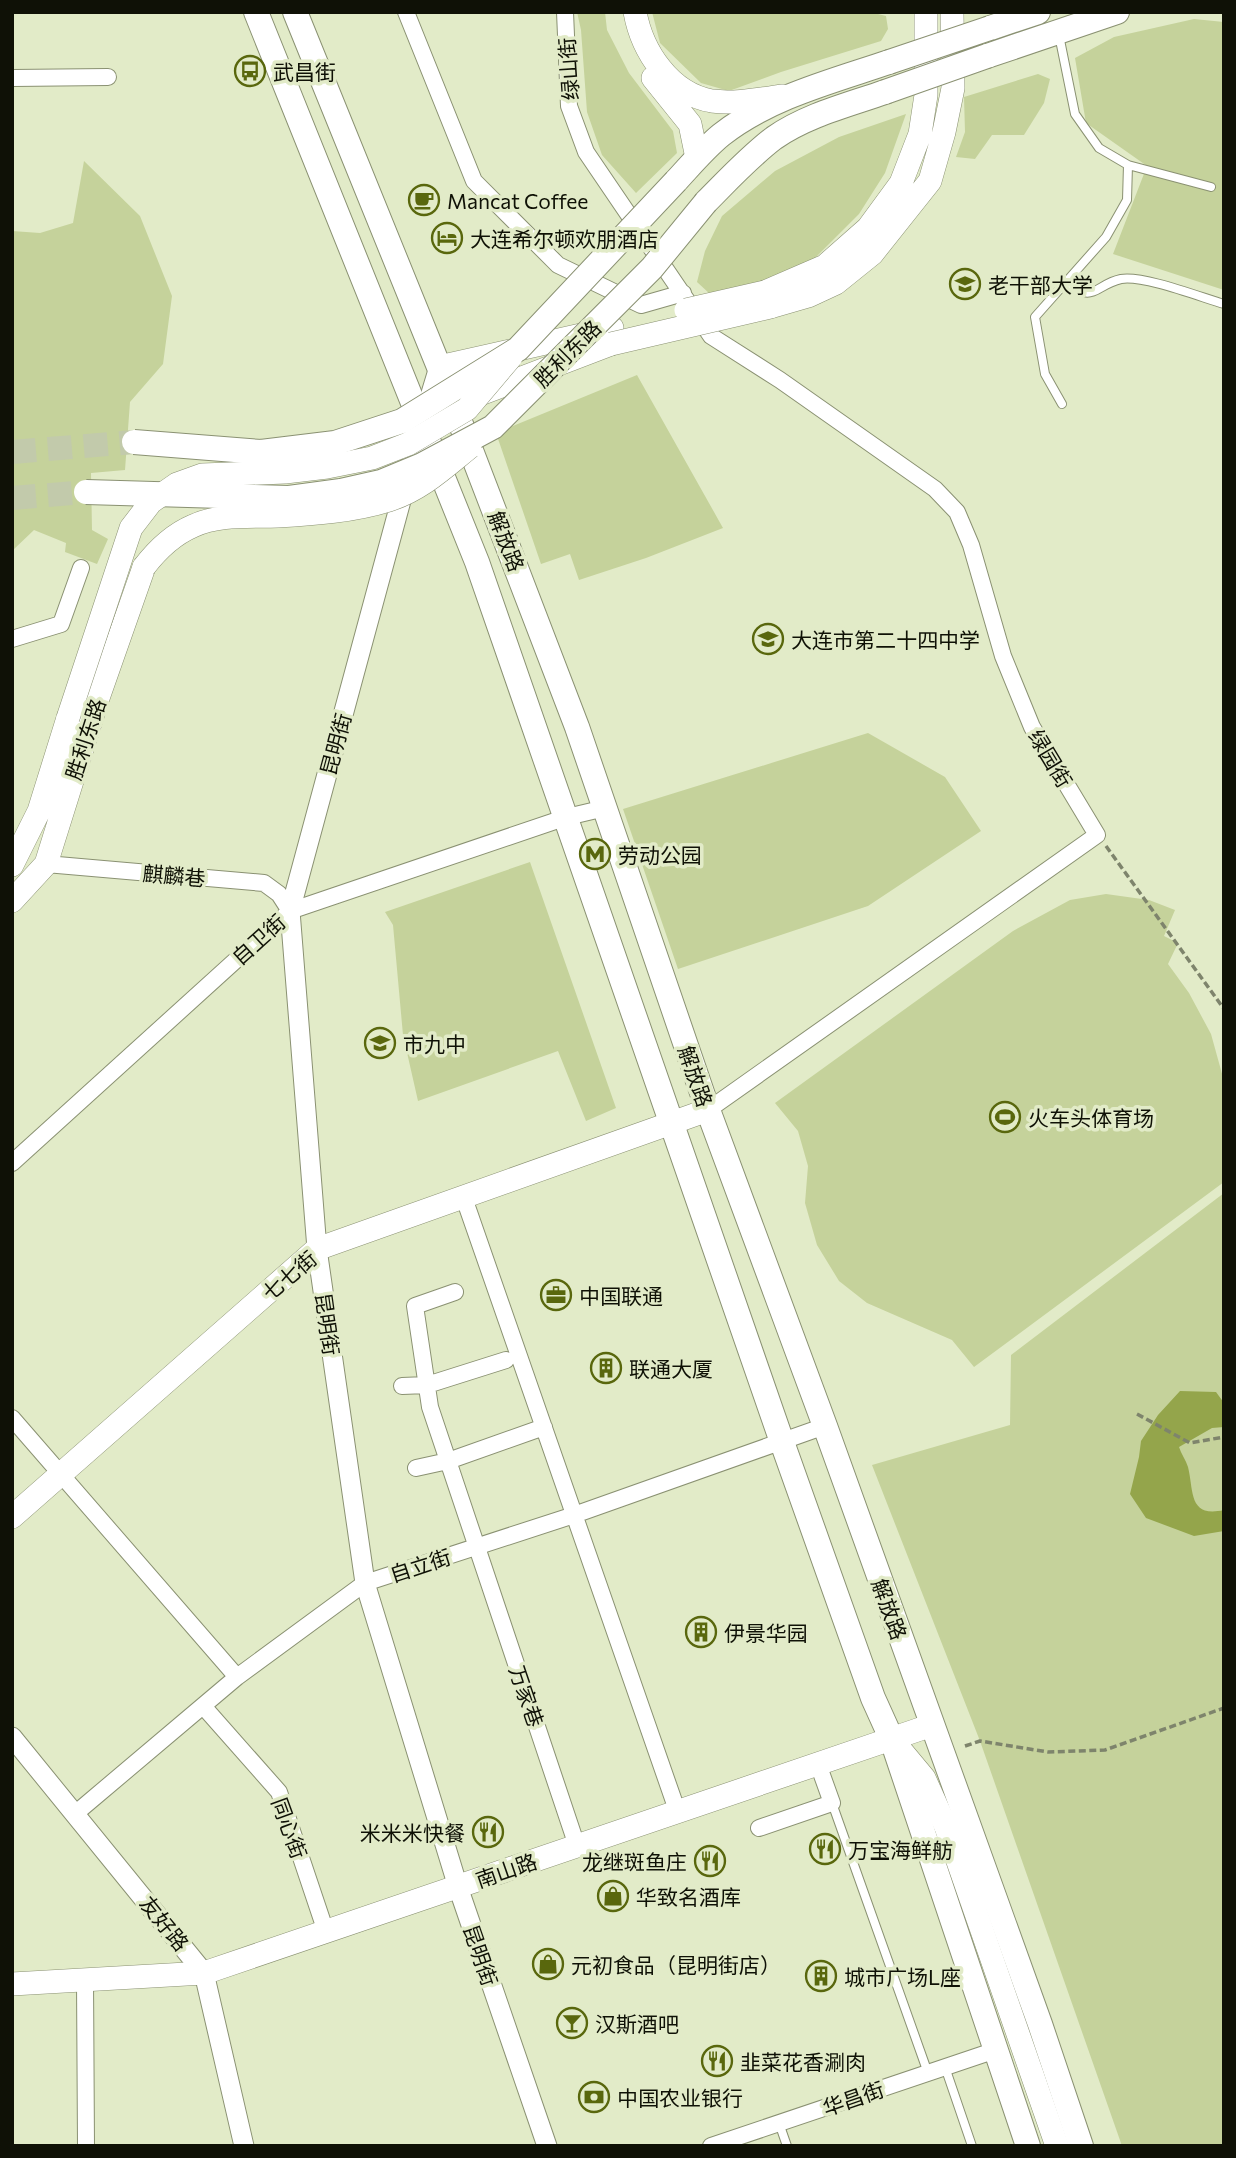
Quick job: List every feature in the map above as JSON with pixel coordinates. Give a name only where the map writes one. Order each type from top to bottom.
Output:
[{"type":"main road","name":"解放路","points":[[256,12],[477,562],[782,1442],[873,1698],[892,1740],[1028,2146]]},
{"type":"main road","name":"解放路","points":[[295,12],[439,367],[568,702],[708,1110],[825,1426],[1040,2024],[1081,2146]]},
{"type":"main road","points":[[623,12],[626,30],[651,76],[690,124],[697,158]]},
{"type":"main road","points":[[635,12],[638,29],[652,57],[665,76],[687,91],[711,100],[741,101],[793,95]]},
{"type":"main road","points":[[767,300],[825,266],[868,228],[901,183],[920,134],[926,95],[926,12]]},
{"type":"main road","points":[[439,367],[611,336],[767,300],[808,296],[836,283],[872,254],[930,181],[953,88],[952,12]]},
{"type":"main road","points":[[12,865],[40,811],[131,528],[151,502],[177,484],[202,475],[327,467],[372,457],[408,444],[467,409],[518,349],[697,158],[722,135],[793,95],[1038,12]]},
{"type":"main road","name":"胜利东路","points":[[12,901],[46,864],[98,698],[144,567],[171,538],[194,525],[228,517],[281,516],[346,509],[391,499],[427,482],[494,427],[652,268],[706,202],[750,158],[776,137],[814,116],[1117,12]]},
{"type":"main road","points":[[452,405],[611,336]]},
{"type":"main road","points":[[134,442],[261,452],[335,443],[402,421],[518,349]]},
{"type":"main road","name":"胜利东路","points":[[86,492],[289,498],[341,491],[381,482],[422,465],[494,427]]},
{"type":"main road","name":"七七街","points":[[12,1517],[317,1249],[464,1199],[708,1110]]},
{"type":"main road","name":"南山路","points":[[12,1984],[204,1973],[932,1725]]},
{"type":"main road","points":[[892,1740],[925,1778],[946,1827],[1057,2146]]},
{"type":"street","points":[[406,12],[474,181],[558,265],[641,305],[683,293]]},
{"type":"street","name":"绿山街","points":[[565,12],[569,106],[586,152],[712,336]]},
{"type":"street","points":[[12,78],[108,76]]},
{"type":"street","name":"绿园街","points":[[712,336],[780,380],[935,489],[957,512],[971,545],[1003,656],[1032,727],[1097,835]]},
{"type":"street","name":"昆明街","points":[[439,367],[290,911],[317,1249],[365,1583],[458,1888],[547,2146]]},
{"type":"street","points":[[12,639],[61,624],[81,568]]},
{"type":"street","name":"自卫街","points":[[12,1163],[290,911],[567,817],[605,808]]},
{"type":"street","points":[[708,1110],[1097,835]]},
{"type":"street","name":"麒麟巷","points":[[46,864],[264,883],[279,894],[290,911]]},
{"type":"street","points":[[464,1199],[678,1813]]},
{"type":"street","name":"万家巷","points":[[455,1292],[415,1306],[430,1406],[577,1846]]},
{"type":"street","points":[[402,1387],[426,1385],[506,1360]]},
{"type":"street","points":[[12,1418],[237,1677]]},
{"type":"street","name":"自立街","points":[[76,1813],[237,1677],[365,1583],[574,1515],[825,1426]]},
{"type":"street","points":[[416,1468],[448,1461],[544,1427]]},
{"type":"street","name":"同心街","points":[[203,1706],[279,1792],[326,1932]]},
{"type":"street","name":"友好路","points":[[12,1737],[204,1973],[244,2146]]},
{"type":"street","points":[[759,1828],[832,1802],[818,1764]]},
{"type":"street","points":[[85,1980],[86,2146]]},
{"type":"street","name":"华昌街","points":[[711,2146],[996,2050]]},
{"type":"lane","points":[[1058,32],[1075,114],[1099,148],[1128,165],[1211,187]]},
{"type":"lane","points":[[1062,404],[1045,374],[1035,317],[1106,237],[1127,200],[1128,165]]},
{"type":"lane","points":[[1065,283],[1079,292],[1091,293],[1122,279],[1156,283],[1224,304]]},
{"type":"lane","points":[[832,1802],[928,2073]]},
{"type":"lane","points":[[944,2067],[972,2146]]},
{"type":"lane","points":[[779,2123],[787,2146]]},
{"type":"path","points":[[1097,835],[1224,1009]]},
{"type":"path","points":[[1137,1414],[1190,1443],[1224,1437]]},
{"type":"path","points":[[965,1745],[980,1741],[1048,1752],[1105,1750],[1224,1708]]},
{"type":"shaded area","points":[[577,12],[605,12],[607,30],[629,73],[673,131],[677,153],[636,193],[602,155],[587,112],[581,30]]},
{"type":"shaded area","points":[[652,12],[870,12],[886,16],[888,29],[881,41],[729,91],[701,83],[660,43]]},
{"type":"shaded area","points":[[1194,19],[1224,22],[1224,290],[1113,254],[1147,166],[1086,123],[1075,58],[1114,37]]},
{"type":"shaded area","points":[[1038,74],[1050,79],[1044,103],[1024,135],[992,135],[975,159],[956,157],[965,132],[964,97]]},
{"type":"shaded area","points":[[906,114],[885,173],[859,214],[810,263],[760,292],[710,294],[697,282],[705,251],[722,216],[775,171],[839,137]]},
{"type":"shaded area","points":[[84,161],[140,216],[172,296],[163,364],[130,402],[125,470],[91,473],[92,530],[108,539],[97,564],[65,552],[66,543],[34,530],[12,551],[12,231],[40,233],[73,223]]},
{"type":"shaded area","points":[[637,375],[723,528],[579,580],[570,554],[541,564],[496,433]]},
{"type":"shaded area","points":[[868,733],[945,777],[981,831],[868,906],[678,969],[623,809]]},
{"type":"shaded area","points":[[530,862],[616,1108],[586,1121],[558,1051],[418,1101],[403,1035],[393,925],[385,912]]},
{"type":"shaded area","name":"火车头体育场","points":[[1106,894],[1149,900],[1175,910],[1164,936],[1178,943],[1168,964],[1189,993],[1211,1034],[1224,1081],[1224,1182],[974,1367],[952,1340],[867,1303],[839,1281],[817,1245],[805,1203],[808,1166],[798,1131],[775,1103],[1013,931],[1070,900]]},
{"type":"shaded area","points":[[1224,1193],[1224,2146],[1122,2146],[980,1741],[872,1465],[1010,1425],[1011,1355]]},
{"type":"shaded area","points":[[1180,1391],[1216,1392],[1224,1403],[1224,1427],[1212,1428],[1179,1447],[1188,1467],[1198,1506],[1204,1510],[1224,1510],[1224,1531],[1194,1536],[1146,1518],[1130,1494],[1141,1441],[1158,1415]]},
{"type":"tunnel","points":[[12,452],[134,442]]},
{"type":"tunnel","points":[[12,498],[86,492]]},
{"type":"place","name":"武昌街","points":[[250,71]]},
{"type":"place","name":"Mancat Coffee","points":[[424,200]]},
{"type":"place","name":"大连希尔顿欢朋酒店","points":[[447,238]]},
{"type":"place","name":"老干部大学","points":[[965,284]]},
{"type":"place","name":"大连市第二十四中学","points":[[768,639]]},
{"type":"place","name":"劳动公园","points":[[595,854]]},
{"type":"place","name":"市九中","points":[[380,1043]]},
{"type":"place","name":"火车头体育场","points":[[1005,1117]]},
{"type":"place","name":"中国联通","points":[[556,1295]]},
{"type":"place","name":"联通大厦","points":[[606,1368]]},
{"type":"place","name":"伊景华园","points":[[701,1632]]},
{"type":"place","name":"米米米快餐","points":[[488,1832]]},
{"type":"place","name":"万宝海鲜舫","points":[[825,1849]]},
{"type":"place","name":"龙继斑鱼庄","points":[[710,1861]]},
{"type":"place","name":"华致名酒库","points":[[613,1896]]},
{"type":"place","name":"元初食品（昆明街店）","points":[[548,1964]]},
{"type":"place","name":"城市广场L座","points":[[821,1976]]},
{"type":"place","name":"汉斯酒吧","points":[[572,2023]]},
{"type":"place","name":"韭菜花香涮肉","points":[[717,2061]]},
{"type":"place","name":"中国农业银行","points":[[594,2097]]}]
